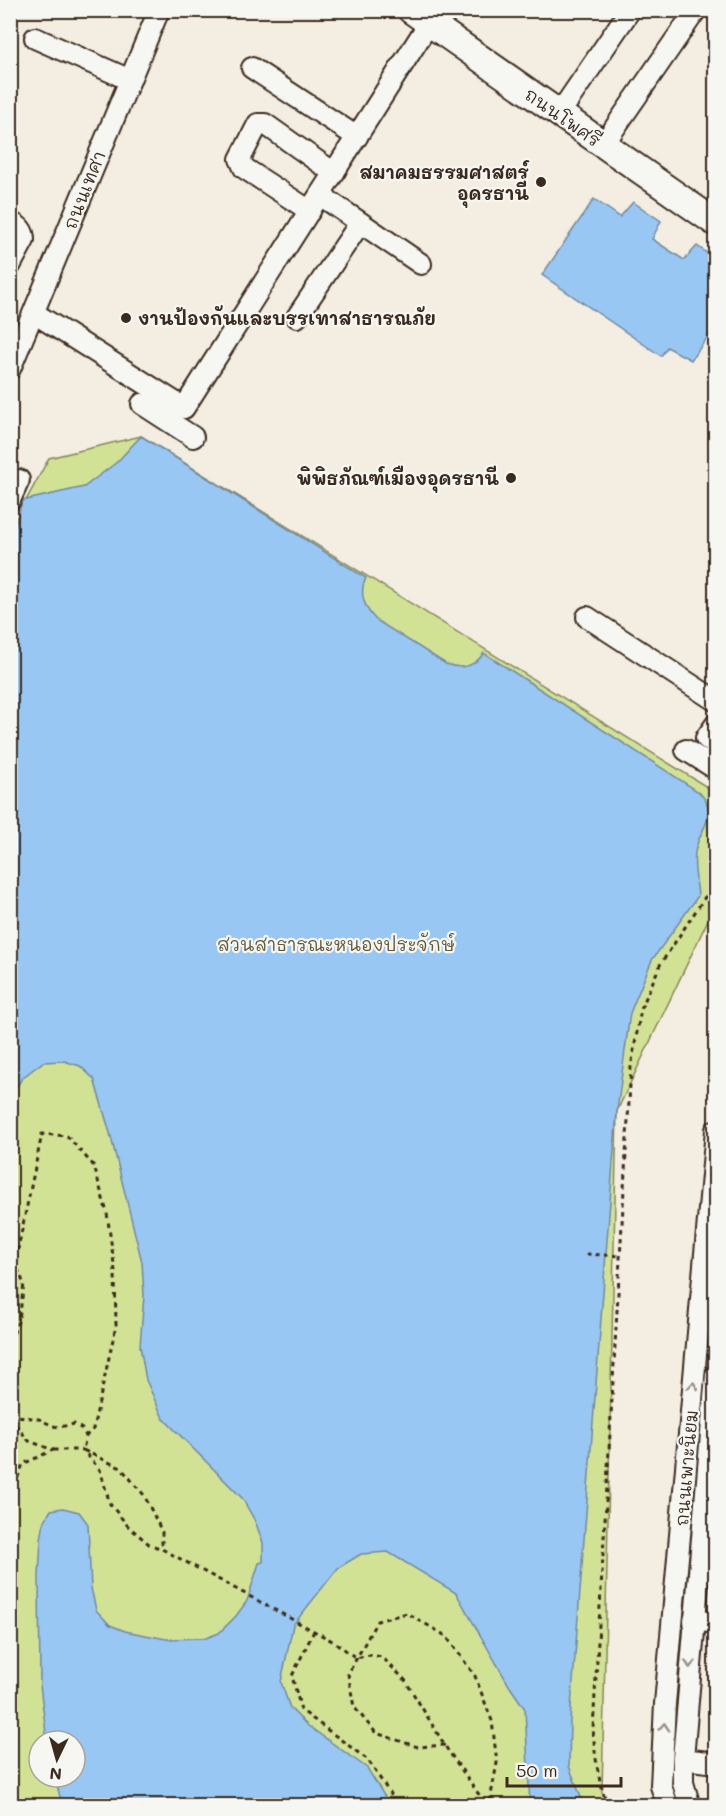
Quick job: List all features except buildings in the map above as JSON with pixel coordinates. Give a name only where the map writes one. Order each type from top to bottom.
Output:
[{"type":"main road","name":"ถนนโพศรี","points":[[420,17],[716,222]]},
{"type":"street","name":"ถนนเทศา","points":[[10,369],[159,10]]},
{"type":"street","points":[[559,114],[630,10]]},
{"type":"street","points":[[603,145],[696,10]]},
{"type":"street","points":[[34,313],[184,408],[357,137],[420,17]]},
{"type":"street","points":[[35,38],[130,80]]},
{"type":"street","points":[[252,68],[357,137]]},
{"type":"street","points":[[334,173],[265,124],[258,124],[240,159],[244,168],[360,223],[421,264]]},
{"type":"street","points":[[10,222],[18,225],[23,231],[24,240],[10,266]]},
{"type":"street","points":[[297,317],[360,223]]},
{"type":"street","points":[[142,404],[193,437]]},
{"type":"street","points":[[10,500],[19,480]]},
{"type":"street","points":[[587,617],[716,701]]},
{"type":"street","points":[[686,750],[716,769]]},
{"type":"street","name":"ถนนเพาะนิยม","points":[[668,1806],[661,1786],[665,1704],[716,1130]]},
{"type":"street","name":"ถนนเพาะนิยม","points":[[690,1806],[683,1783],[683,1759],[716,1375]]},
{"type":"street","points":[[694,1620],[716,1623]]},
{"type":"street","points":[[683,1759],[716,1763]]},
{"type":"path","points":[[608,1806],[602,1792],[596,1762],[593,1729],[631,1067],[641,1009],[660,965],[709,891]]},
{"type":"path","points":[[10,1342],[19,1319],[24,1284],[13,1262],[42,1134],[67,1136],[94,1166],[106,1213],[115,1271],[116,1326],[93,1429],[86,1437],[83,1450]]},
{"type":"path","points":[[586,1254],[620,1256]]},
{"type":"path","points":[[10,1416],[39,1419],[60,1427],[74,1424],[82,1429],[86,1437]]},
{"type":"path","points":[[10,1416],[29,1441],[53,1450],[83,1450],[121,1468],[144,1495],[162,1532],[162,1549]]},
{"type":"path","points":[[10,1497],[23,1464],[53,1450]]},
{"type":"path","points":[[83,1450],[100,1470],[110,1504],[149,1544],[221,1580],[336,1643],[356,1658],[370,1655],[382,1657],[405,1680],[445,1745],[488,1806]]},
{"type":"path","points":[[10,1599],[15,1734],[10,1747]]},
{"type":"path","points":[[445,1745],[418,1747],[376,1733],[354,1707],[348,1674],[376,1621],[407,1613],[446,1636],[475,1676],[492,1721],[496,1763],[488,1806]]},
{"type":"path","points":[[314,1631],[292,1676],[300,1710],[368,1760],[398,1806]]},
{"type":"green space","name":"สวนสาธารณะหนองประจักษ์","points":[[141,436],[715,792],[715,905],[617,1111],[602,1792],[609,1805],[11,1806],[11,528],[49,458]]},
{"type":"water","points":[[594,199],[620,217],[633,202],[661,221],[652,239],[684,260],[697,246],[715,259],[715,327],[691,360],[667,347],[661,356],[542,275]]},
{"type":"water","name":"สวนสาธารณะหนองประจักษ์","points":[[141,436],[366,578],[363,589],[364,600],[376,620],[452,666],[462,667],[472,664],[484,653],[699,792],[706,800],[709,815],[695,853],[698,896],[652,960],[630,1013],[617,1111],[570,1721],[569,1766],[584,1805],[530,1805],[525,1709],[456,1593],[388,1552],[361,1554],[338,1568],[293,1625],[281,1682],[290,1708],[307,1725],[367,1768],[390,1805],[62,1805],[58,1789],[87,1789],[87,1729],[46,1729],[40,1685],[39,1575],[44,1522],[51,1510],[63,1508],[79,1512],[88,1524],[91,1588],[96,1610],[110,1625],[125,1631],[166,1639],[206,1638],[219,1633],[247,1601],[259,1563],[263,1562],[263,1543],[255,1521],[242,1498],[163,1418],[146,1380],[140,1346],[144,1295],[142,1262],[94,1079],[80,1066],[64,1061],[43,1062],[22,1078],[11,1097],[11,541],[22,501],[84,487],[117,462]]},
{"type":"place","name":"สมาคมธรรมศาสตร์ อุดรธานี","points":[[541,182]]},
{"type":"place","name":"งานป้องกันและบรรเทาสาธารณภัย","points":[[126,318]]},
{"type":"place","name":"พิพิธภัณฑ์เมืองอุดรธานี","points":[[511,478]]}]
